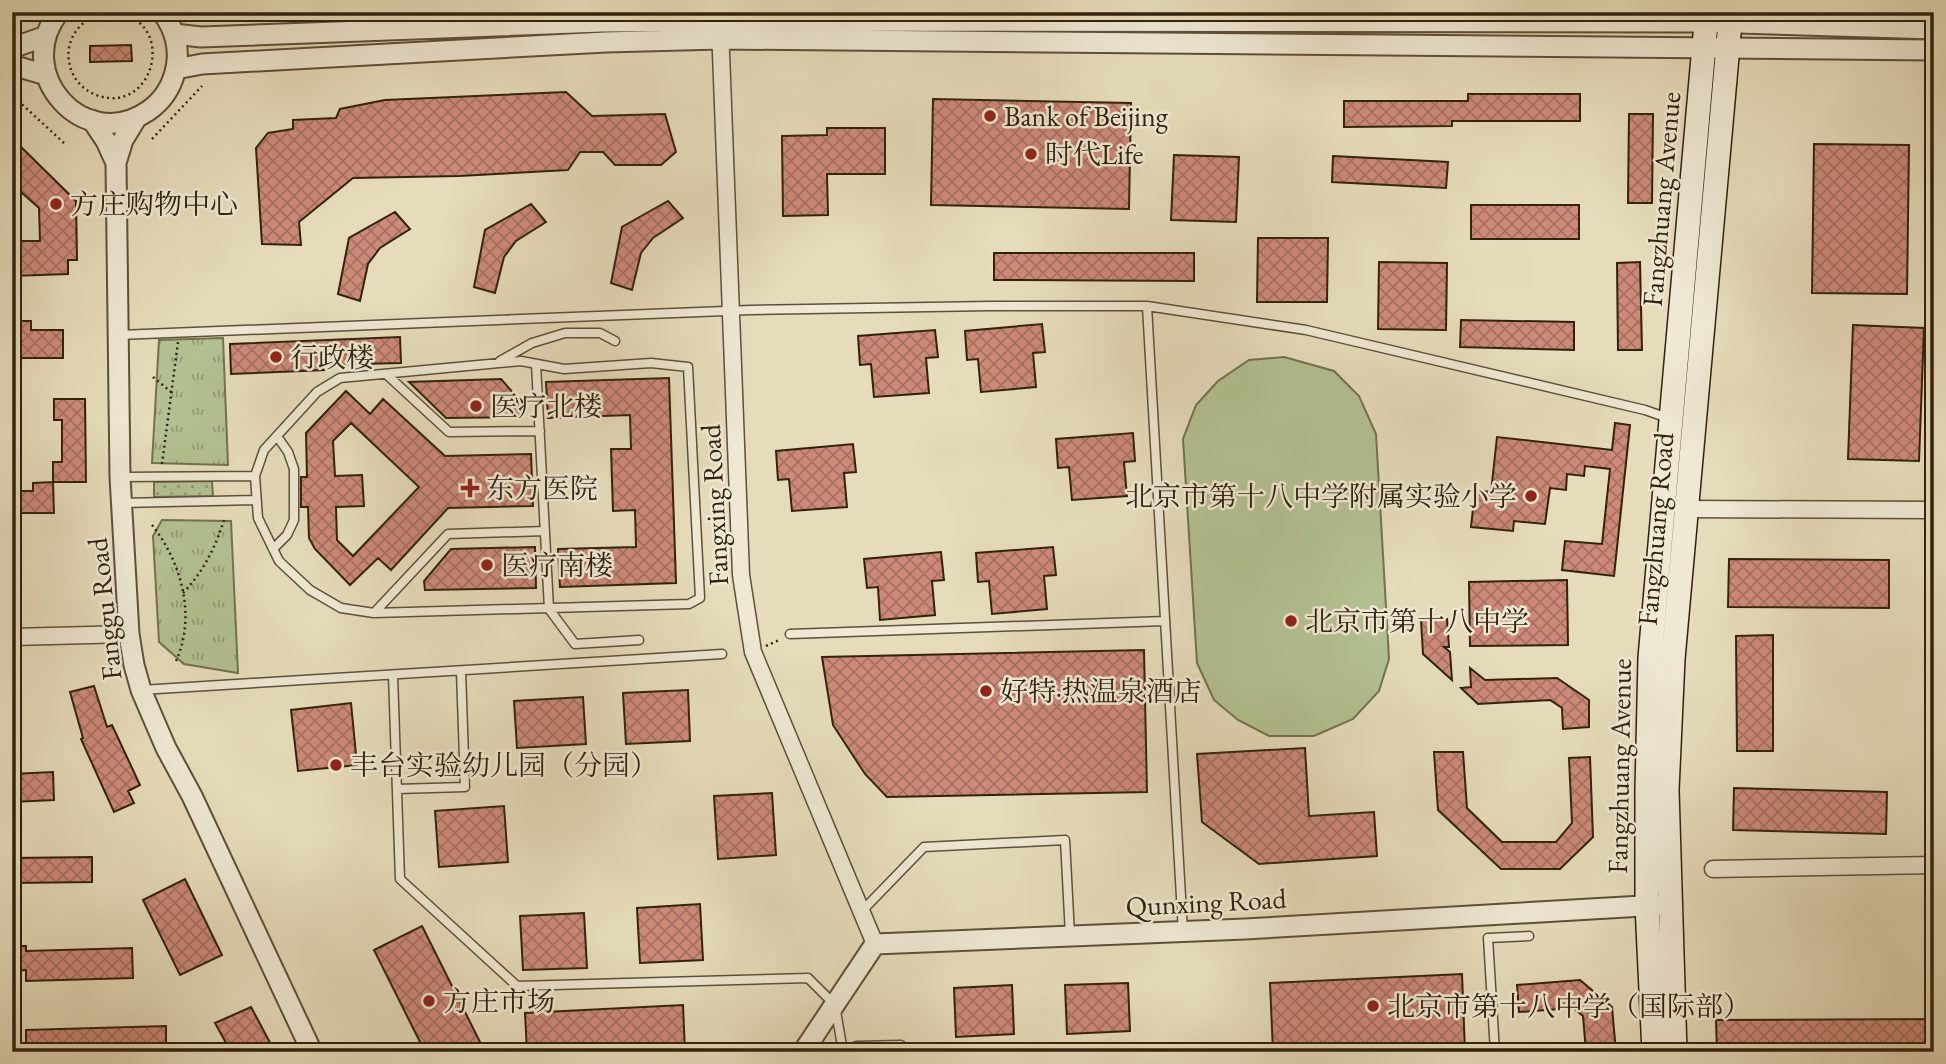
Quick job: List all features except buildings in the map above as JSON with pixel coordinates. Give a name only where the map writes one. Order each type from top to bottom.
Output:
[{"type":"main road","name":"Fangzhuang Avenue","points":[[1654,1052],[1658,906],[1647,790],[1650,659],[1706,17]]},
{"type":"main road","name":"Fangzhuang Road","points":[[1675,1052],[1658,906],[1673,660],[1730,18]]},
{"type":"street","points":[[59,12],[46,36],[43,56],[51,87],[63,103],[76,113],[92,120],[115,122],[137,117],[151,109],[171,85],[177,52],[174,34],[162,12]]},
{"type":"street","points":[[176,69],[230,62],[606,42],[720,24],[1706,17],[1934,29]]},
{"type":"street","points":[[174,34],[201,37],[601,22],[1934,50]]},
{"type":"street","name":"Fangxing Road","points":[[720,24],[741,575],[753,652],[875,944]]},
{"type":"street","points":[[12,48],[46,36]]},
{"type":"street","points":[[12,65],[46,75]]},
{"type":"street","points":[[116,163],[123,140],[137,117]]},
{"type":"street","points":[[92,120],[116,163]]},
{"type":"street","name":"Fanggu Road","points":[[116,163],[120,477],[129,634],[134,665],[141,690],[166,748],[192,796],[312,1052]]},
{"type":"street","points":[[1687,509],[1934,510]]},
{"type":"street","points":[[12,636],[129,634]]},
{"type":"street","points":[[1713,869],[1934,865]]},
{"type":"street","name":"Qunxing Road","points":[[875,944],[1182,932],[1658,906]]},
{"type":"street","points":[[803,1052],[875,944]]},
{"type":"lane","points":[[1147,306],[1182,932]]},
{"type":"lane","points":[[117,335],[733,311],[1147,306],[1306,330],[1631,407],[1671,419]]},
{"type":"lane","points":[[498,362],[532,343],[565,333],[600,332],[615,341]]},
{"type":"lane","points":[[521,361],[536,364],[564,369],[651,363],[688,366],[700,598],[689,604],[374,613],[341,608],[310,590],[279,562],[258,517],[255,476],[264,450],[317,392],[340,378],[498,362],[521,361]]},
{"type":"lane","points":[[536,364],[549,610],[575,644],[639,640]]},
{"type":"lane","points":[[386,374],[449,432],[540,431]]},
{"type":"lane","points":[[273,549],[287,535],[295,520],[293,469],[288,452],[277,436]]},
{"type":"lane","points":[[120,477],[255,476]]},
{"type":"lane","points":[[121,503],[256,500]]},
{"type":"lane","points":[[374,613],[448,534],[545,531]]},
{"type":"lane","points":[[790,634],[1165,621]]},
{"type":"lane","points":[[141,690],[722,654]]},
{"type":"lane","points":[[397,789],[464,787],[461,671]]},
{"type":"lane","points":[[393,675],[400,879],[517,986],[808,978],[835,1005],[843,1051],[857,1046],[901,1045],[905,1052]]},
{"type":"lane","points":[[861,912],[924,847],[1065,840],[1070,936]]},
{"type":"lane","points":[[1495,1052],[1488,938],[1529,936]]},
{"type":"path","points":[[109,12],[126,15],[141,25],[152,44],[154,55],[148,76],[142,85],[131,93],[117,97],[91,93],[80,85],[68,63],[71,38],[77,28],[91,17],[109,12]]},
{"type":"path","points":[[152,139],[202,86]]},
{"type":"path","points":[[14,97],[65,144]]},
{"type":"path","points":[[161,467],[178,337]]},
{"type":"path","points":[[153,377],[171,392]]},
{"type":"path","points":[[183,593],[204,567],[216,544],[225,517]]},
{"type":"path","points":[[152,524],[171,554],[183,593],[187,618],[183,648],[175,663]]},
{"type":"path","points":[[753,652],[790,634]]},
{"type":"green space","points":[[223,338],[228,465],[152,463],[159,340]]},
{"type":"green space","points":[[1284,357],[1334,371],[1359,396],[1376,434],[1389,659],[1379,691],[1353,719],[1314,736],[1269,736],[1238,720],[1214,700],[1197,663],[1183,439],[1196,405],[1218,381],[1249,360]]},
{"type":"green space","points":[[212,481],[213,496],[154,497],[154,482]]},
{"type":"green space","points":[[162,520],[231,521],[238,673],[184,664],[159,642],[153,536]]},
{"type":"place","name":"Bank of Beijing","points":[[990,116]]},
{"type":"place","name":"时代Life","points":[[1031,154]]},
{"type":"place","name":"方庄购物中心","points":[[56,204]]},
{"type":"place","name":"行政楼","points":[[276,357]]},
{"type":"place","name":"医疗北楼","points":[[476,406]]},
{"type":"place","name":"东方医院","points":[[470,488]]},
{"type":"place","name":"北京市第十八中学附属实验小学","points":[[1531,496]]},
{"type":"place","name":"医疗南楼","points":[[487,565]]},
{"type":"place","name":"北京市第十八中学","points":[[1291,621]]},
{"type":"place","name":"好特·热温泉酒店","points":[[986,691]]},
{"type":"place","name":"丰台实验幼儿园（分园）","points":[[336,765]]},
{"type":"place","name":"方庄市场","points":[[429,1001]]},
{"type":"place","name":"北京市第十八中学（国际部）","points":[[1373,1006]]}]
